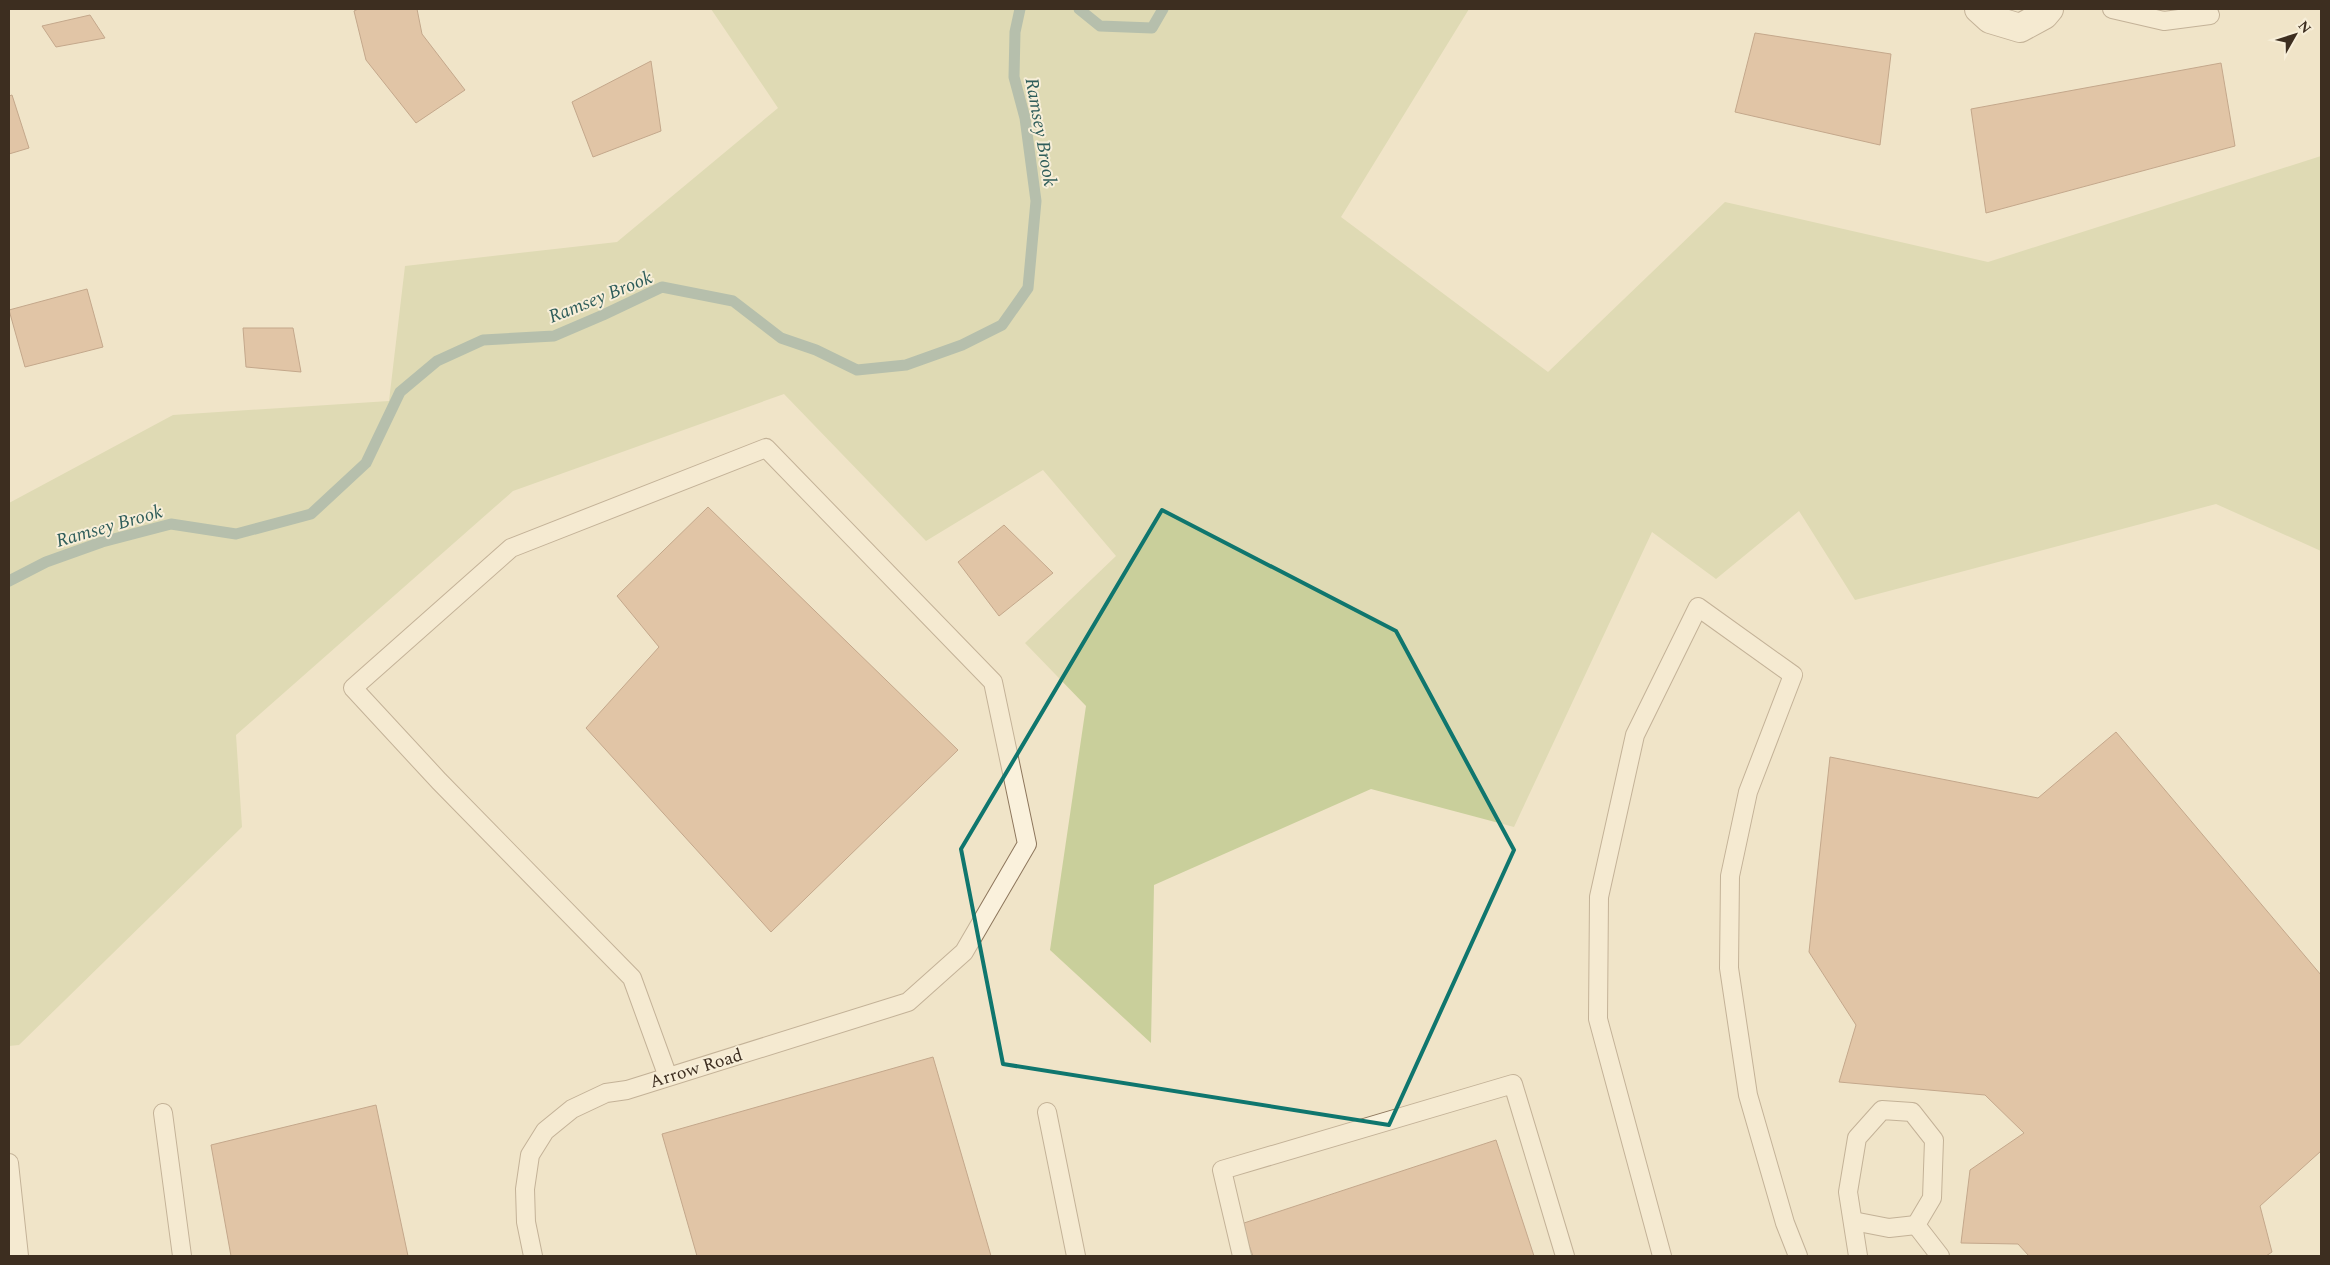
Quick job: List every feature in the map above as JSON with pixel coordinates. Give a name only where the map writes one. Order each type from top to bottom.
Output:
[{"type":"street","points":[[1979,9],[1990,20],[2020,28],[2044,15],[2049,9]]},
{"type":"lane","points":[[2112,9],[2164,21],[2210,15]]},
{"type":"lane","name":"Arrow Road","points":[[533,1256],[526,1222],[525,1189],[530,1155],[545,1131],[572,1109],[598,1097],[668,1077],[908,1002],[964,952],[1027,844],[993,682],[766,448],[511,548],[352,688],[439,781],[632,978],[668,1077]]},
{"type":"lane","points":[[1662,1256],[1598,1019],[1599,896],[1635,735],[1698,607],[1793,675],[1748,792],[1730,876],[1729,968],[1748,1095],[1785,1223],[1798,1256]]},
{"type":"lane","points":[[1242,1256],[1222,1170],[1513,1084],[1565,1256]]},
{"type":"lane","points":[[1858,1256],[1848,1192],[1857,1138],[1882,1110],[1912,1112],[1934,1140],[1932,1198],[1916,1225]]},
{"type":"lane","points":[[1047,1112],[1076,1256]]},
{"type":"lane","points":[[163,1113],[182,1256]]},
{"type":"lane","points":[[9,1163],[19,1256]]},
{"type":"lane","points":[[1853,1221],[1889,1228],[1916,1225]]},
{"type":"lane","points":[[1916,1225],[1940,1256]]},
{"type":"highlighted area","points":[[1162,510],[1396,631],[1514,850],[1389,1125],[1003,1064],[961,849]]},
{"type":"green space","points":[[711,9],[1469,9],[1341,217],[1548,372],[1725,202],[1988,262],[2321,156],[2321,551],[2216,504],[1855,600],[1799,511],[1716,579],[1652,532],[1514,827],[1371,789],[1154,885],[1151,1043],[1050,950],[1086,706],[1025,643],[1116,556],[1043,470],[926,541],[784,394],[513,491],[236,735],[242,827],[19,1045],[9,1046],[9,503],[173,415],[389,401],[405,266],[617,242],[778,108]]},
{"type":"building","points":[[358,9],[417,9],[422,34],[465,90],[416,123],[366,60],[354,11]]},
{"type":"building","points":[[90,15],[105,38],[56,47],[42,26]]},
{"type":"building","points":[[1755,33],[1891,54],[1880,145],[1735,112]]},
{"type":"building","points":[[651,61],[661,131],[593,157],[572,102]]},
{"type":"building","points":[[2221,63],[2235,146],[1986,213],[1971,109]]},
{"type":"building","points":[[12,95],[29,148],[9,154],[9,96]]},
{"type":"building","points":[[87,289],[103,347],[25,367],[9,310]]},
{"type":"building","points":[[243,328],[293,328],[301,372],[246,367]]},
{"type":"building","points":[[708,507],[958,750],[771,932],[586,728],[659,647],[617,596]]},
{"type":"building","points":[[1004,525],[1053,573],[999,616],[958,562]]},
{"type":"building","points":[[2116,732],[2321,975],[2321,1151],[2260,1206],[2272,1252],[2266,1256],[2029,1256],[2018,1244],[1961,1243],[1970,1170],[2024,1133],[1985,1095],[1839,1082],[1856,1025],[1809,952],[1830,757],[2038,798]]},
{"type":"building","points":[[933,1057],[991,1256],[697,1256],[662,1134]]},
{"type":"building","points":[[376,1105],[408,1256],[231,1256],[211,1145]]},
{"type":"building","points":[[1496,1140],[1534,1256],[1253,1256],[1241,1224]]},
{"type":"waterway","name":"Ramsey Brook","points":[[9,581],[46,562],[102,542],[171,524],[236,534],[311,514],[366,463],[400,392],[437,361],[483,340],[554,336],[662,287],[733,301],[781,338],[816,350],[857,370],[906,365],[962,345],[1002,325],[1028,288],[1036,201],[1025,118],[1014,77],[1015,32],[1020,9]]},
{"type":"waterway","name":"Ramsey Brook","points":[[1079,9],[1100,26],[1152,28],[1163,9]]}]
